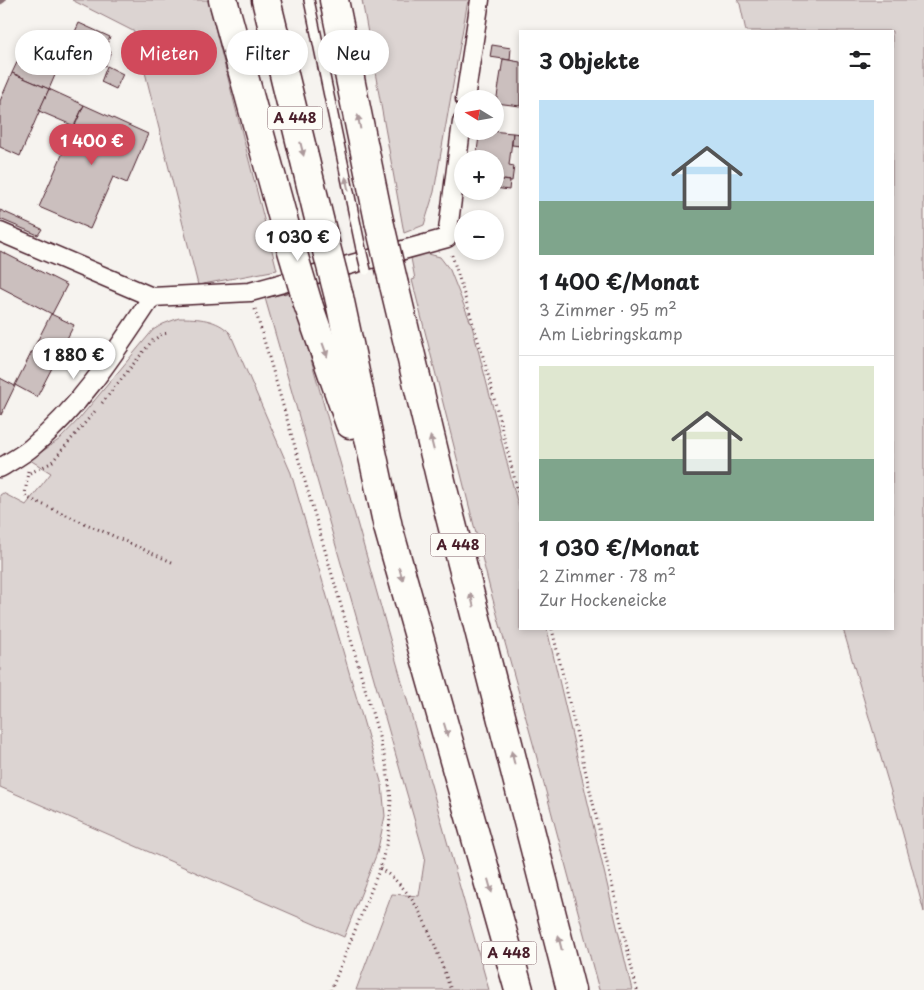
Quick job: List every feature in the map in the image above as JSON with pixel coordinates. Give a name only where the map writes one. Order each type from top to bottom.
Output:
[{"type":"highway","name":"A 448","points":[[223,0],[308,304],[338,386],[362,460],[388,527]]},
{"type":"highway","name":"A 448","points":[[266,0],[323,235],[340,297],[388,527],[519,990]]},
{"type":"highway","name":"A 448","points":[[334,0],[379,221],[443,489],[571,990]]},
{"type":"street","points":[[466,90],[480,0]]},
{"type":"street","points":[[0,232],[152,297],[250,292],[447,238],[460,140]]},
{"type":"street","points":[[0,468],[31,448],[74,407],[112,357],[152,297]]},
{"type":"lane","points":[[309,0],[366,270]]},
{"type":"path","points":[[447,238],[485,363],[519,496]]},
{"type":"path","points":[[250,292],[386,764],[391,799],[389,834],[380,868],[331,990]]},
{"type":"path","points":[[29,473],[25,485],[25,495],[28,498],[174,562]]},
{"type":"path","points":[[552,630],[636,990]]},
{"type":"path","points":[[380,868],[408,894],[420,913],[451,990]]},
{"type":"shaded area","points":[[72,0],[208,0],[216,30],[131,30]]},
{"type":"shaded area","points":[[362,0],[468,0],[434,192],[424,225],[404,233],[376,75],[389,75],[389,30],[367,30]]},
{"type":"shaded area","points":[[737,0],[924,0],[924,912],[897,812],[843,630],[894,630],[894,30],[746,30],[740,4]]},
{"type":"shaded area","points":[[217,35],[277,270],[198,285],[146,75],[217,75]]},
{"type":"shaded area","points":[[421,252],[440,257],[450,270],[472,326],[519,509],[519,630],[547,630],[632,990],[599,990],[490,589],[412,280],[415,279],[410,253]]},
{"type":"shaded area","points":[[292,292],[489,990],[356,990],[392,894],[419,896],[425,857],[265,298]]},
{"type":"shaded area","points":[[179,318],[213,322],[230,333],[291,473],[382,785],[385,816],[377,853],[344,937],[0,787],[0,495],[3,493],[26,505],[51,473],[30,460],[60,439],[79,419],[153,330]]},
{"type":"building","points":[[79,23],[94,30],[76,30]]},
{"type":"building","points":[[492,45],[511,48],[510,60],[490,57]]},
{"type":"building","points":[[503,59],[519,62],[519,106],[504,104],[504,90],[498,90]]},
{"type":"building","points":[[111,68],[123,75],[116,89],[101,82],[104,75],[111,75]]},
{"type":"building","points":[[12,73],[49,89],[20,156],[0,147],[0,101]]},
{"type":"building","points":[[17,75],[55,75],[49,89]]},
{"type":"building","points":[[49,89],[84,105],[74,126],[39,111]]},
{"type":"building","points":[[84,105],[148,134],[127,183],[113,177],[90,229],[39,207]]},
{"type":"building","points":[[504,132],[513,133],[509,165],[514,166],[512,181],[504,180],[504,150],[477,150],[478,140],[504,140]]},
{"type":"building","points":[[513,133],[519,134],[519,146],[512,145]]},
{"type":"building","points":[[504,180],[510,181],[509,190],[504,189]]},
{"type":"building","points":[[0,210],[42,229],[38,235],[0,219]]},
{"type":"building","points":[[0,251],[67,285],[52,314],[0,287]]},
{"type":"building","points":[[51,314],[74,325],[37,397],[15,385]]},
{"type":"building","points":[[0,378],[15,386],[1,415],[0,414]]}]
